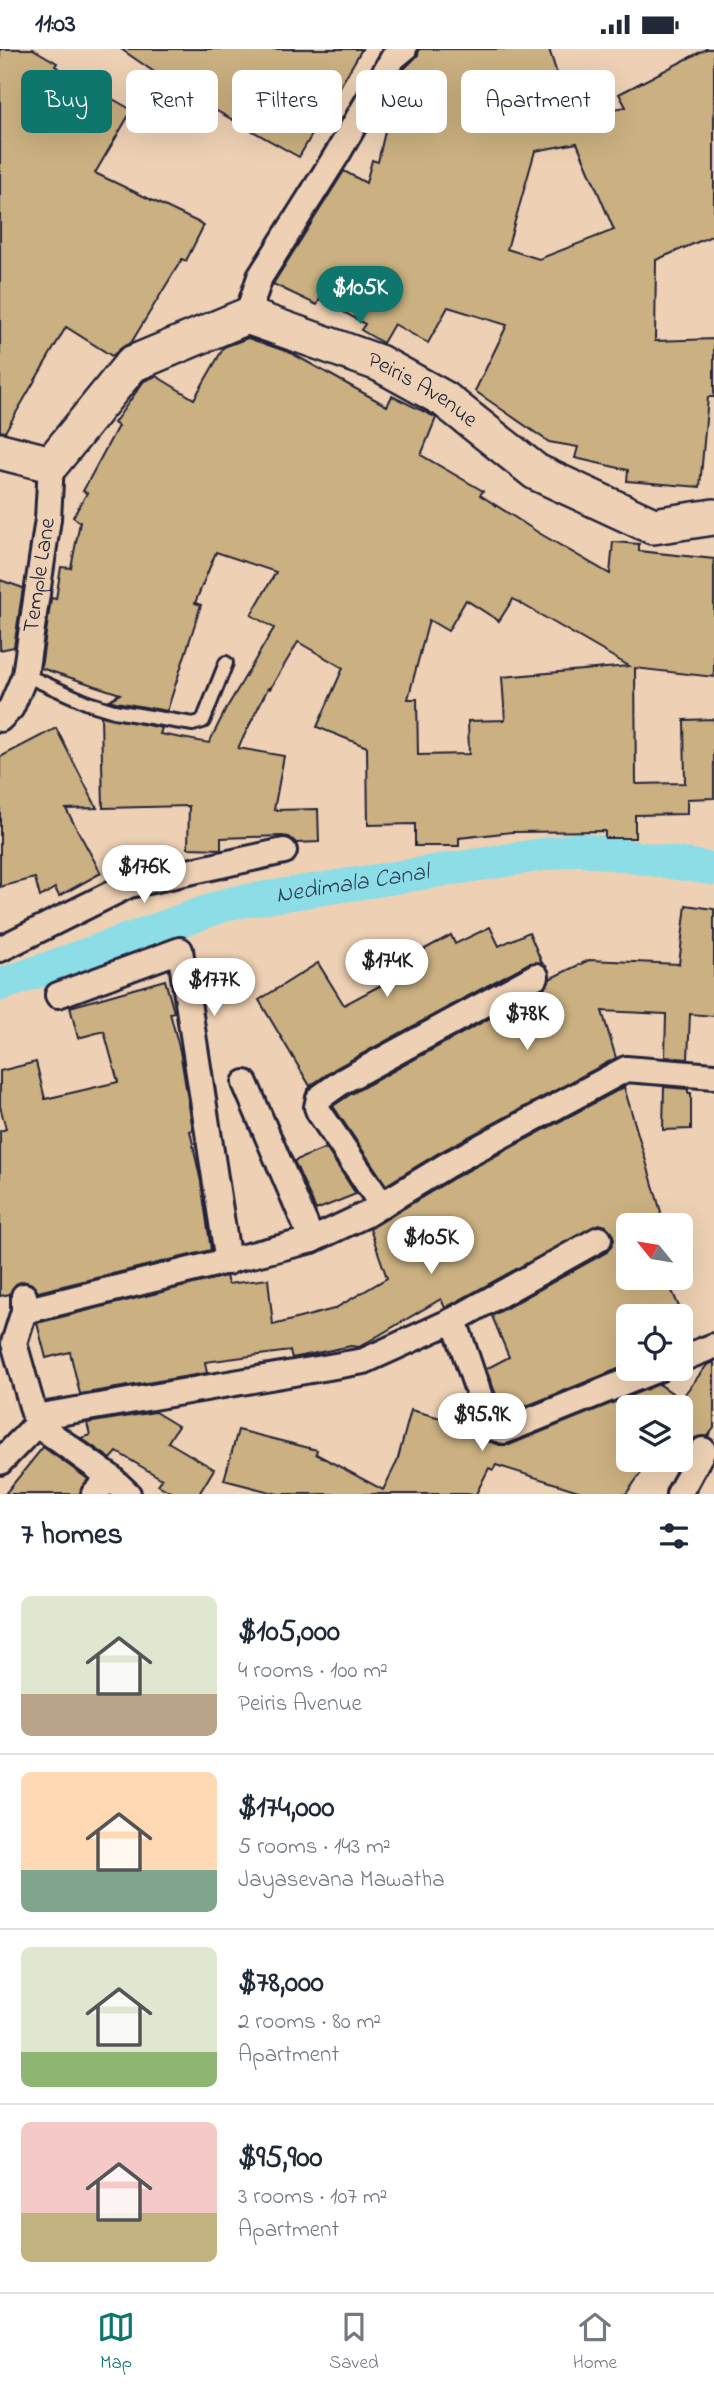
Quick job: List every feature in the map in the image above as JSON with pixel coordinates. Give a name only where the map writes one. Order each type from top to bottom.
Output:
[{"type":"street","points":[[0,451],[51,464],[132,364],[247,316],[260,277],[338,153],[393,58],[404,49]]},
{"type":"street","name":"Peiris Avenue","points":[[247,316],[379,363],[444,399],[536,472],[653,526],[714,517]]},
{"type":"street","name":"Temple Lane","points":[[0,719],[11,708],[25,675],[48,519],[51,464]]},
{"type":"street","points":[[0,949],[129,885],[284,851]]},
{"type":"street","points":[[58,995],[180,950],[228,1262]]},
{"type":"street","points":[[382,1205],[318,1112],[319,1098],[343,1081],[536,976]]},
{"type":"street","points":[[128,1494],[102,1485],[36,1421],[7,1335],[24,1303],[228,1262],[312,1240],[382,1205],[447,1165],[626,1069],[714,1076]]},
{"type":"street","points":[[245,1083],[312,1240]]},
{"type":"street","points":[[0,1462],[36,1421],[364,1361],[454,1320],[599,1239]]},
{"type":"street","points":[[454,1320],[490,1427],[504,1431],[628,1381]]},
{"type":"street","points":[[693,1354],[714,1346]]},
{"type":"street","points":[[679,1494],[703,1450]]},
{"type":"lane","points":[[25,675],[88,703],[114,711],[193,724],[203,721],[226,663]]},
{"type":"building","points":[[0,49],[33,49],[57,63],[55,66],[62,70],[21,70],[21,133],[112,133],[112,99],[126,107],[126,120],[95,173],[204,225],[186,261],[182,259],[131,343],[112,356],[66,327],[5,432],[0,431]]},
{"type":"building","points":[[121,49],[362,49],[342,83],[342,70],[232,70],[232,119],[218,112],[218,70],[151,70]]},
{"type":"building","points":[[419,49],[549,49],[556,70],[461,70],[461,133],[615,133],[615,109],[626,107],[619,94],[706,49],[714,49],[714,235],[656,260],[655,341],[714,339],[714,397],[708,397],[700,487],[627,481],[628,470],[575,458],[578,447],[549,442],[475,391],[507,325],[448,307],[428,343],[394,324],[383,343],[361,330],[365,324],[320,299],[317,305],[273,284],[344,171],[366,183],[372,160],[378,162],[385,133],[447,133],[447,70],[404,70],[418,55]],"holes":[[[577,143],[614,230],[539,259],[507,249],[535,151]]]},
{"type":"building","points":[[256,133],[313,133],[299,157]]},
{"type":"building","points":[[248,338],[291,353],[387,406],[392,396],[433,416],[436,418],[421,455],[483,491],[480,495],[539,533],[610,574],[613,542],[639,544],[639,551],[714,559],[714,677],[635,668],[636,784],[685,783],[684,720],[714,719],[714,798],[687,799],[687,814],[635,815],[635,838],[605,838],[605,831],[512,832],[459,838],[459,846],[415,846],[415,824],[368,825],[367,747],[317,727],[343,668],[298,642],[270,689],[268,688],[238,748],[284,756],[274,810],[318,809],[319,842],[296,843],[289,837],[282,836],[221,838],[221,849],[188,848],[189,806],[103,808],[101,716],[162,728],[160,734],[209,743],[274,628],[251,615],[276,572],[216,552],[195,603],[201,605],[167,711],[109,700],[120,694],[41,668],[51,598],[56,599],[61,567],[71,568],[80,522],[73,517],[87,493],[83,491],[118,426],[114,423],[144,381],[156,376],[194,399],[224,347]],"holes":[[[513,599],[629,666],[502,677],[505,720],[468,721],[469,754],[418,755],[417,699],[408,699],[429,620],[448,631],[466,600],[499,621]]]},
{"type":"building","points":[[0,580],[23,588],[14,647],[0,650]]},
{"type":"building","points":[[56,728],[97,808],[66,809],[101,873],[59,896],[55,888],[40,897],[35,878],[0,887],[0,757]]},
{"type":"building","points":[[686,905],[714,909],[714,1016],[690,1014],[688,1059],[665,1057],[666,1014],[602,1011],[616,1058],[440,1152],[386,1185],[333,1106],[543,989],[551,978],[589,960],[679,964]]},
{"type":"building","points":[[490,927],[499,946],[529,932],[542,963],[529,963],[336,1068],[310,1086],[259,1000],[318,963],[344,1005],[385,983],[380,973],[451,935],[455,944]]},
{"type":"building","points":[[165,980],[174,1012],[170,1013],[180,1051],[193,1130],[190,1131],[211,1250],[38,1292],[32,1284],[23,1281],[16,1284],[10,1294],[0,1296],[0,1131],[6,1129],[0,1106],[0,1071],[36,1062],[45,1099],[118,1082],[104,1031],[78,1038],[70,1007]]},
{"type":"building","points":[[624,1087],[661,1212],[616,1213],[616,1290],[672,1290],[678,1304],[616,1304],[616,1370],[504,1415],[486,1369],[509,1357],[492,1316],[607,1252],[614,1240],[612,1232],[606,1226],[599,1224],[445,1308],[441,1299],[359,1347],[351,1346],[292,1358],[290,1351],[205,1362],[207,1373],[80,1394],[70,1352],[46,1358],[37,1323],[226,1276],[228,1284],[268,1279],[273,1325],[334,1309],[387,1278],[370,1229],[454,1178]]},
{"type":"building","points":[[664,1087],[688,1089],[688,1093],[691,1093],[691,1129],[663,1130]]},
{"type":"building","points":[[326,1148],[356,1194],[316,1210],[294,1161]]},
{"type":"building","points":[[714,1362],[714,1428],[708,1436],[695,1438],[693,1441],[693,1395],[684,1395],[707,1365]]},
{"type":"building","points":[[659,1384],[675,1395],[632,1395]]},
{"type":"building","points":[[616,1401],[616,1472],[642,1472],[626,1494],[588,1494],[496,1465],[493,1470],[489,1468],[476,1494],[278,1494],[224,1480],[238,1430],[317,1450],[316,1454],[383,1490],[397,1462],[411,1410],[437,1417],[472,1420],[480,1438],[500,1445],[509,1445]]},
{"type":"building","points":[[155,1412],[178,1426],[168,1442],[214,1469],[199,1494],[174,1494],[158,1485],[162,1479],[117,1452],[111,1459],[81,1438],[90,1435],[87,1423]]},
{"type":"building","points":[[43,1447],[88,1479],[80,1494],[5,1494]]},
{"type":"waterway","name":"Nedimala Canal","points":[[0,985],[231,903],[579,849],[714,869]]}]
